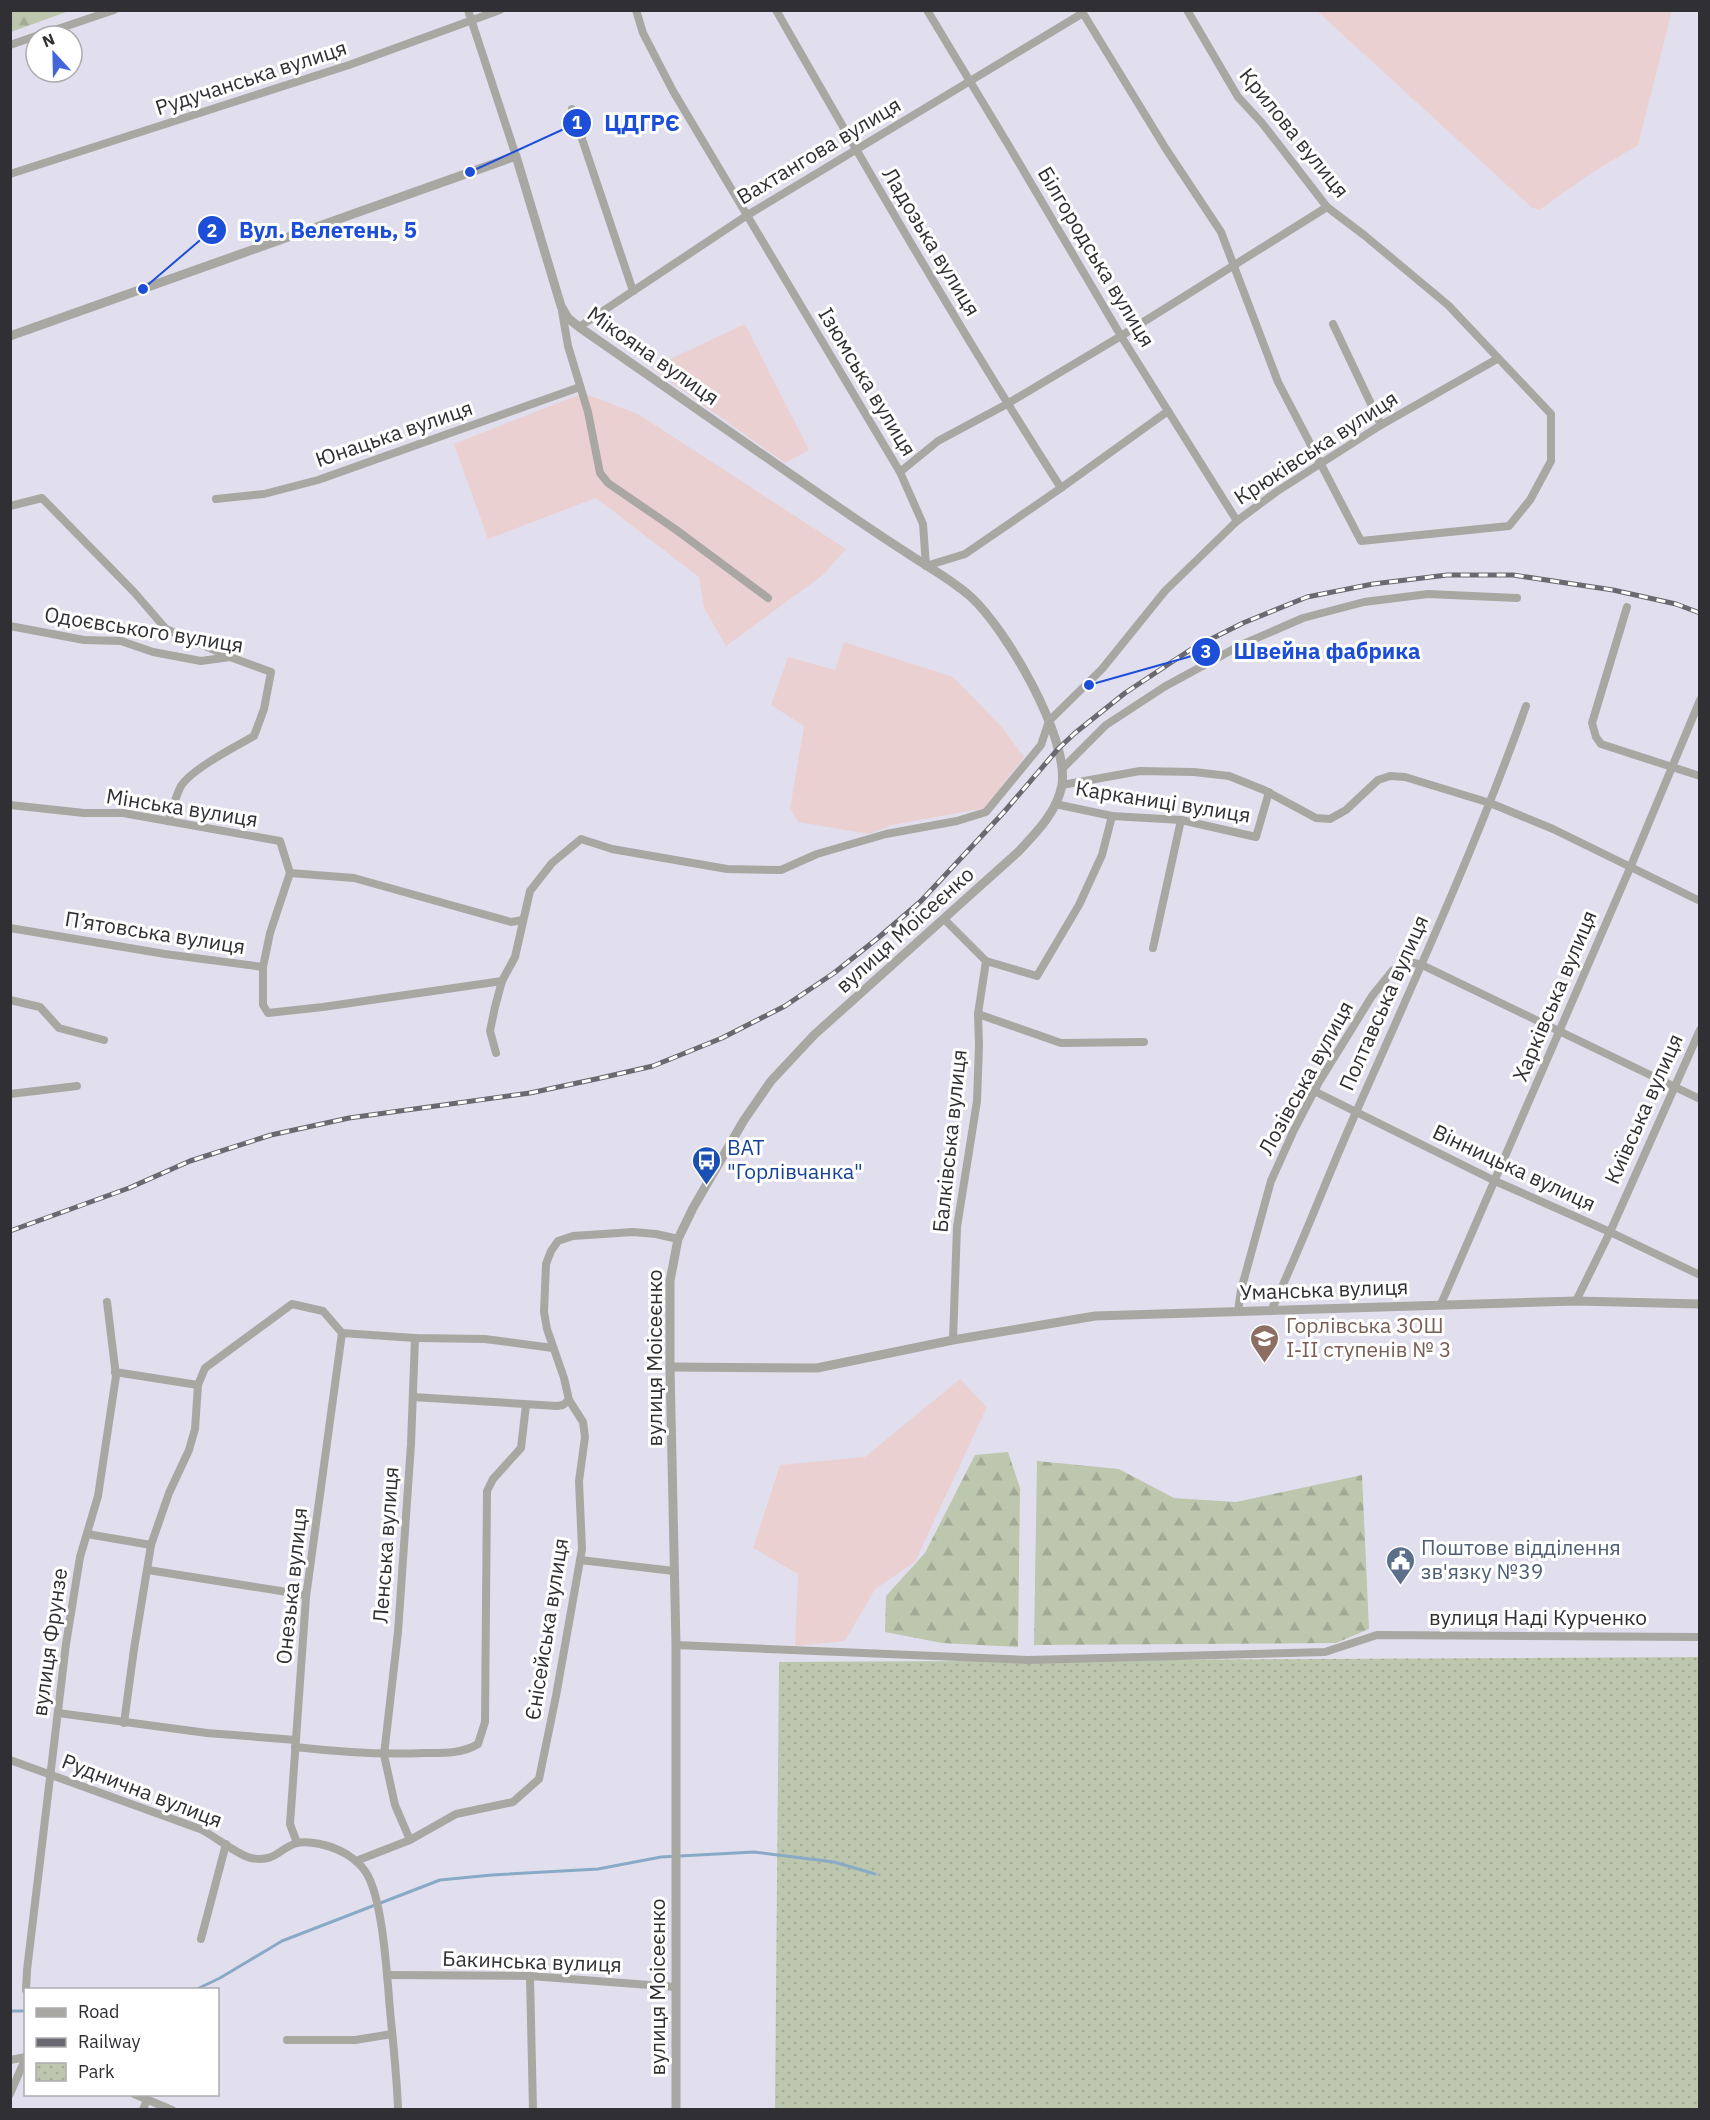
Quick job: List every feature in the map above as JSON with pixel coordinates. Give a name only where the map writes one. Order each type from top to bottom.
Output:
[{"type":"street","points":[[72,24],[114,10]]},
{"type":"street","name":"Мікояна вулиця","points":[[468,10],[516,156],[561,306],[568,318],[926,566]]},
{"type":"street","name":"Рудучанська вулиця","points":[[10,174],[349,65],[500,10]]},
{"type":"street","name":"Ізюмська вулиця","points":[[636,10],[643,33],[673,91],[900,472],[923,524],[926,566]]},
{"type":"street","name":"Ладозька вулиця","points":[[776,10],[1007,404],[1061,488]]},
{"type":"street","name":"Білгородська вулиця","points":[[927,10],[1121,336],[1237,521]]},
{"type":"street","name":"Крилова вулиця","points":[[1187,10],[1238,96],[1262,123],[1327,207],[1448,305],[1551,414],[1551,461],[1530,500],[1509,526],[1361,542],[1319,464]]},
{"type":"street","points":[[1082,12],[1166,149],[1221,232],[1278,382],[1319,464]]},
{"type":"street","name":"Вахтангова вулиця","points":[[579,327],[746,216],[857,151],[1082,12]]},
{"type":"street","points":[[572,109],[633,291]]},
{"type":"street","points":[[10,336],[516,156]]},
{"type":"street","points":[[900,472],[938,441],[1007,404],[1121,336],[1327,207]]},
{"type":"street","points":[[561,306],[568,346],[596,448],[600,474],[608,483],[768,598]]},
{"type":"street","points":[[1333,324],[1381,425]]},
{"type":"street","name":"Крюківська вулиця","points":[[1049,721],[1102,669],[1165,591],[1237,521],[1276,492],[1381,425],[1497,359]]},
{"type":"street","name":"Юнацька вулиця","points":[[216,499],[264,494],[318,480],[580,387]]},
{"type":"street","points":[[926,566],[965,554],[1168,411]]},
{"type":"street","name":"Одоєвського вулиця","points":[[10,506],[42,498],[134,592],[166,629],[271,672],[264,709],[254,736],[231,748],[196,772],[182,786],[168,821]]},
{"type":"street","points":[[926,566],[958,586],[972,598],[1008,642],[1049,721],[1062,766],[1106,725],[1164,687],[1241,645],[1303,618],[1364,602],[1428,594],[1517,598]]},
{"type":"street","points":[[1627,607],[1592,723],[1596,737],[1601,744],[1700,776]]},
{"type":"street","name":"Одоєвського вулиця","points":[[10,626],[84,640],[121,641],[153,652],[201,661],[230,657]]},
{"type":"street","name":"Харківська вулиця","points":[[1441,1305],[1700,700]]},
{"type":"street","name":"Полтавська вулиця","points":[[1271,1311],[1422,965],[1490,803],[1526,706]]},
{"type":"street","points":[[496,1053],[490,1031],[502,981],[515,957],[530,891],[552,863],[581,839],[612,849],[727,869],[781,870],[817,854],[886,834],[957,821],[987,812],[1041,745],[1049,721]]},
{"type":"street","name":"вулиця Моісеєнко","points":[[676,2109],[676,1645],[670,1281],[678,1239],[738,1129],[771,1081],[814,1035],[1018,852],[1035,834],[1055,804],[1062,785],[1062,766]]},
{"type":"street","name":"Карканиці вулиця","points":[[1062,785],[1140,771],[1194,772],[1229,776],[1269,792],[1316,818],[1330,819],[1346,810],[1378,780],[1390,776],[1405,777],[1490,803]]},
{"type":"street","name":"Карканиці вулиця","points":[[1055,804],[1112,816],[1181,820],[1256,837],[1269,792]]},
{"type":"street","points":[[1490,803],[1553,829],[1700,901]]},
{"type":"street","name":"Мінська вулиця","points":[[10,805],[84,813],[123,813],[280,841],[290,873]]},
{"type":"street","points":[[944,919],[986,961],[1037,975],[1079,905],[1102,855],[1112,816]]},
{"type":"street","points":[[1153,948],[1181,820]]},
{"type":"street","points":[[263,967],[270,933],[290,873],[354,878],[511,921],[523,920]]},
{"type":"street","name":"П’ятовська вулиця","points":[[10,928],[165,954],[263,967],[262,1005],[268,1013],[502,981]]},
{"type":"street","name":"Балківська вулиця","points":[[952,1340],[957,1227],[977,1101],[978,1014],[986,961]]},
{"type":"street","name":"Лозівська вулиця","points":[[1238,1311],[1241,1290],[1271,1181],[1314,1091],[1372,996],[1393,970],[1410,962],[1422,965]]},
{"type":"street","points":[[1422,965],[1700,1099]]},
{"type":"street","points":[[10,1000],[40,1007],[59,1028],[104,1040]]},
{"type":"street","points":[[978,1014],[1061,1043],[1144,1042]]},
{"type":"street","name":"Київська вулиця","points":[[1576,1301],[1610,1232],[1700,1030]]},
{"type":"street","points":[[10,1094],[77,1086]]},
{"type":"street","name":"Вінницька вулиця","points":[[1314,1091],[1495,1181],[1700,1275]]},
{"type":"street","name":"Єнісейська вулиця","points":[[411,1840],[456,1814],[513,1802],[538,1779],[556,1696],[582,1550],[579,1482],[585,1437],[583,1422],[569,1400],[544,1312],[546,1264],[551,1251],[558,1241],[573,1236],[633,1232],[678,1239]]},
{"type":"street","name":"Уманська вулиця","points":[[670,1367],[816,1368],[952,1340],[1095,1316],[1576,1301],[1700,1304]]},
{"type":"street","name":"вулиця Фрунзе","points":[[26,1988],[67,1634],[80,1557],[98,1496],[115,1372],[107,1302]]},
{"type":"street","points":[[124,1723],[151,1545],[169,1493],[189,1450],[195,1429],[198,1385],[205,1368],[292,1304],[323,1311],[342,1333],[486,1340],[553,1348]]},
{"type":"street","name":"Онезька вулиця","points":[[297,1843],[290,1824],[306,1595],[342,1333]]},
{"type":"street","name":"Ленська вулиця","points":[[411,1840],[395,1806],[384,1755],[398,1632],[411,1444],[415,1338]]},
{"type":"street","points":[[115,1372],[198,1385]]},
{"type":"street","points":[[413,1397],[563,1406],[569,1400]]},
{"type":"street","points":[[58,1713],[384,1755],[453,1752],[478,1744],[485,1722],[487,1491],[493,1479],[520,1448],[526,1405]]},
{"type":"street","points":[[87,1534],[151,1545]]},
{"type":"street","points":[[580,1560],[675,1571]]},
{"type":"street","points":[[148,1570],[306,1595]]},
{"type":"street","name":"вулиця Наді Курченко","points":[[676,1645],[1028,1660],[1325,1652],[1377,1635],[1700,1637]]},
{"type":"street","name":"Руднична вулиця","points":[[10,1760],[200,1829],[251,1858],[278,1855],[297,1843]]},
{"type":"street","points":[[356,1861],[411,1840]]},
{"type":"street","points":[[297,1843],[309,1842],[342,1851],[366,1872],[375,1893],[387,1975],[398,2109]]},
{"type":"street","points":[[201,1938],[226,1844]]},
{"type":"street","name":"Бакинська вулиця","points":[[387,1975],[530,1976],[676,1988]]},
{"type":"street","points":[[530,1976],[532,2109]]},
{"type":"street","points":[[287,2040],[355,2040],[392,2034]]},
{"type":"street","points":[[10,2094],[24,2062]]},
{"type":"street","points":[[139,2096],[172,2109]]},
{"type":"street","points":[[143,2109],[147,2099]]},
{"type":"shaded area","points":[[1317,11],[1672,11],[1638,145],[1590,174],[1539,210],[1531,207]]},
{"type":"shaded area","points":[[745,324],[809,450],[785,463],[651,368]]},
{"type":"shaded area","points":[[583,393],[638,414],[846,549],[823,575],[726,646],[704,608],[699,577],[596,498],[488,539],[454,444]]},
{"type":"shaded area","points":[[844,642],[953,677],[1001,726],[1024,757],[985,808],[892,825],[869,834],[798,822],[790,808],[804,726],[771,705],[788,657],[835,670]]},
{"type":"shaded area","points":[[960,1379],[987,1407],[915,1562],[875,1589],[845,1641],[795,1646],[798,1574],[753,1548],[780,1465],[865,1457]]},
{"type":"green space","points":[[11,10],[69,10],[33,24],[24,24],[24,27],[11,32]]},
{"type":"green space","points":[[1008,1452],[1020,1488],[1018,1647],[942,1643],[885,1632],[886,1596],[925,1553],[975,1455]]},
{"type":"green space","points":[[1037,1461],[1119,1469],[1174,1498],[1236,1502],[1362,1475],[1369,1629],[1336,1643],[1034,1645]]},
{"type":"green space","points":[[1699,1657],[1699,2109],[775,2110],[779,1662]]},
{"type":"waterway","points":[[199,1988],[282,1941],[440,1880],[598,1869],[661,1857],[754,1852],[834,1862],[875,1874]]},
{"type":"waterway","points":[[10,2011],[24,2011]]},
{"type":"railway","points":[[10,1231],[129,1188],[190,1161],[271,1135],[349,1118],[530,1093],[596,1079],[653,1066],[722,1038],[785,1006],[834,973],[878,938],[921,901],[1004,812],[1058,749],[1125,693],[1193,648],[1243,623],[1307,597],[1373,584],[1447,575],[1513,575],[1613,590],[1676,604],[1700,613]]},
{"type":"place","name":"ЦДГРЄ","points":[[470,172]]},
{"type":"place","name":"Вул. Велетень, 5","points":[[143,289]]},
{"type":"place","name":"Швейна фабрика","points":[[1089,685]]},
{"type":"place","name":"ВАТ \"Горлівчанка\"","points":[[706,1186]]},
{"type":"place","name":"Горлівська ЗОШ І-ІІ ступенів № 3","points":[[1265,1364]]},
{"type":"place","name":"Поштове відділення зв'язку №39","points":[[1400,1586]]}]
